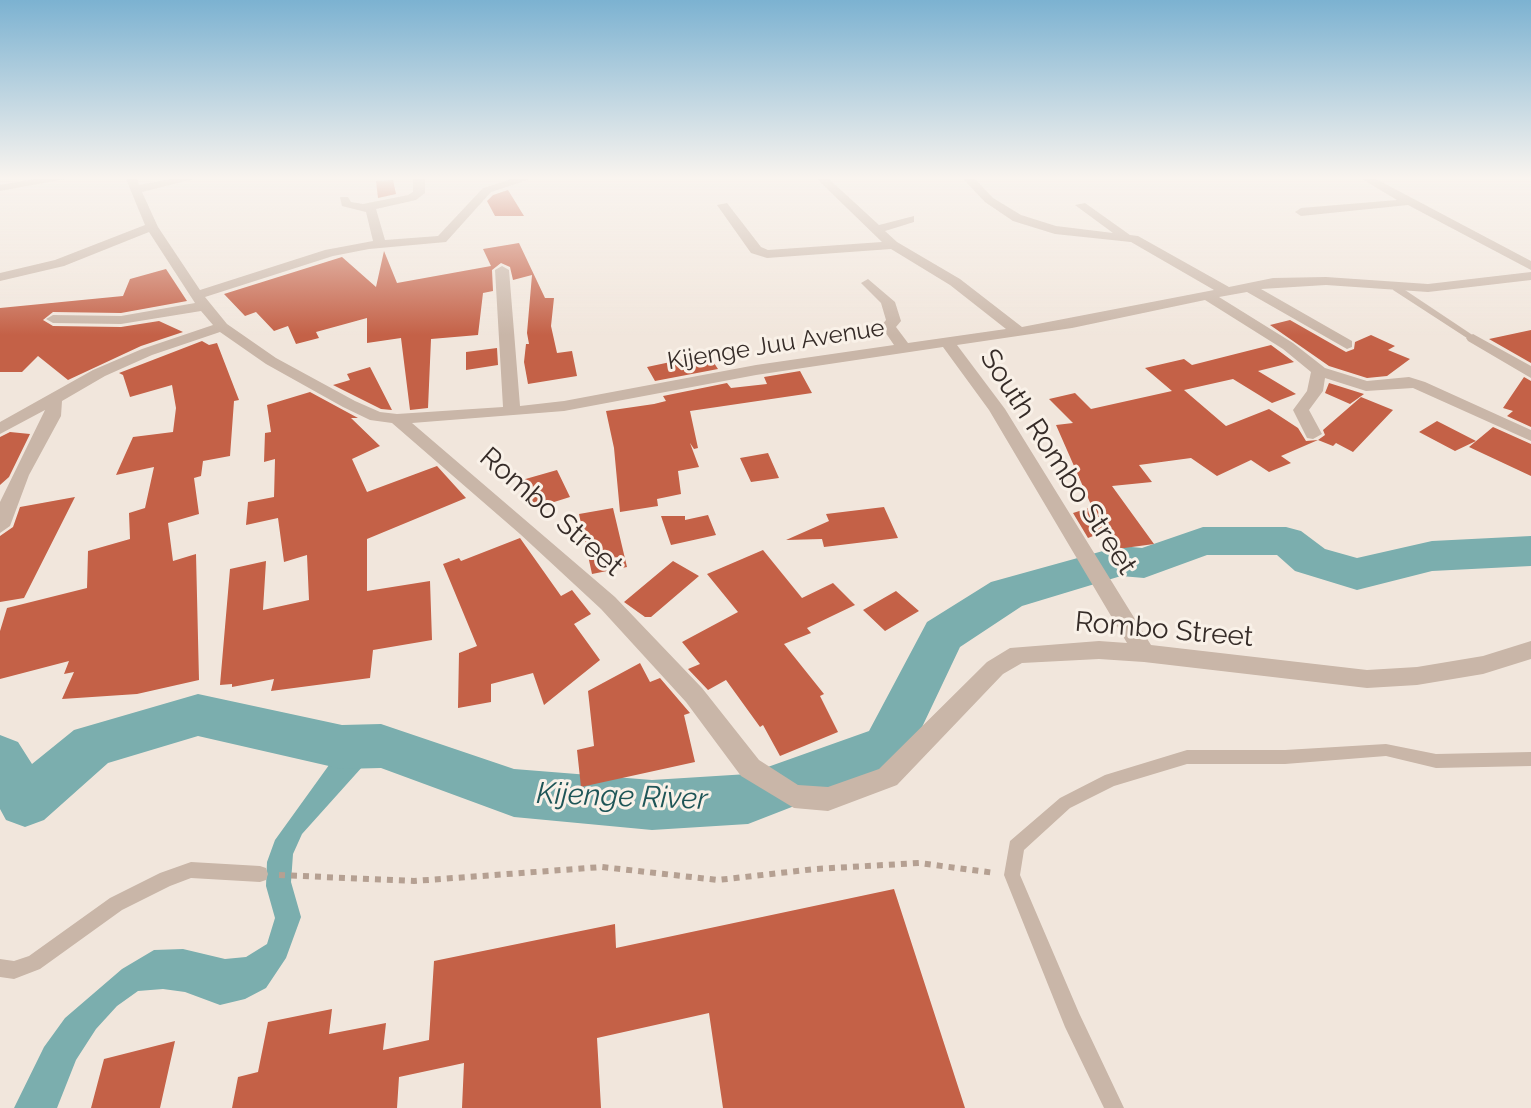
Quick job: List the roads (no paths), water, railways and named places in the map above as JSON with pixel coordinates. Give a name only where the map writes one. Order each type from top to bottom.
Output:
[{"type":"street","points":[[0,277],[59,263],[142,231]]},
{"type":"street","name":"Kijenge Juu Avenue","points":[[154,231],[222,327],[271,361],[349,404],[376,416],[397,419],[564,406],[744,372],[1153,310],[1247,286],[1297,280],[1428,288],[1531,276]]},
{"type":"street","points":[[376,231],[380,244]]},
{"type":"street","points":[[53,319],[121,320],[201,301],[330,253],[380,244],[442,239],[450,231]]},
{"type":"street","points":[[742,231],[756,250],[778,256],[893,245]]},
{"type":"street","points":[[880,231],[893,245],[955,282],[1019,332]]},
{"type":"street","points":[[1065,231],[1124,235]]},
{"type":"street","points":[[1118,231],[1226,291]]},
{"type":"street","points":[[1463,231],[1531,266]]},
{"type":"street","points":[[502,270],[512,411]]},
{"type":"street","points":[[868,283],[888,302],[894,321],[888,326],[904,349]]},
{"type":"street","points":[[1247,286],[1347,344]]},
{"type":"street","points":[[1206,295],[1288,346],[1319,371],[1366,386],[1409,382],[1531,436]]},
{"type":"street","points":[[0,429],[99,373],[147,352],[222,327]]},
{"type":"street","points":[[1473,338],[1531,373]]},
{"type":"street","name":"South Rombo Street","points":[[948,343],[997,409],[1144,653]]},
{"type":"street","points":[[1313,434],[1301,410],[1315,391],[1319,371]]},
{"type":"street","points":[[0,526],[20,475],[53,416],[54,398]]},
{"type":"street","name":"Rombo Street","points":[[397,419],[527,529],[608,603],[694,695],[750,768],[794,796],[828,799],[888,777],[995,668],[1018,654],[1099,650],[1144,653],[1367,679],[1417,676],[1483,665],[1531,650]]},
{"type":"lane","points":[[1396,288],[1473,338]]},
{"type":"lane","points":[[1114,1108],[1072,1020],[1012,875],[1016,846],[1065,803],[1110,780],[1187,757],[1285,757],[1386,750],[1436,761],[1531,759]]},
{"type":"lane","points":[[0,968],[14,970],[34,963],[116,904],[166,879],[191,870],[260,874]]},
{"type":"water","points":[[381,746],[302,834],[293,854],[291,882],[301,917],[286,958],[266,988],[245,999],[220,1005],[185,992],[163,989],[138,991],[117,1006],[96,1029],[76,1060],[57,1108],[14,1108],[44,1047],[65,1018],[122,969],[154,950],[183,949],[225,959],[246,957],[267,944],[275,918],[266,886],[267,862],[275,840],[342,747]]},
{"type":"waterway","name":"Kijenge River","points":[[0,758],[25,802],[92,746],[198,715],[342,747],[381,746],[514,793],[652,805],[748,799],[887,747],[943,635],[1007,594],[1121,561],[1144,563],[1203,541],[1286,541],[1310,560],[1357,574],[1432,556],[1531,551]]}]
